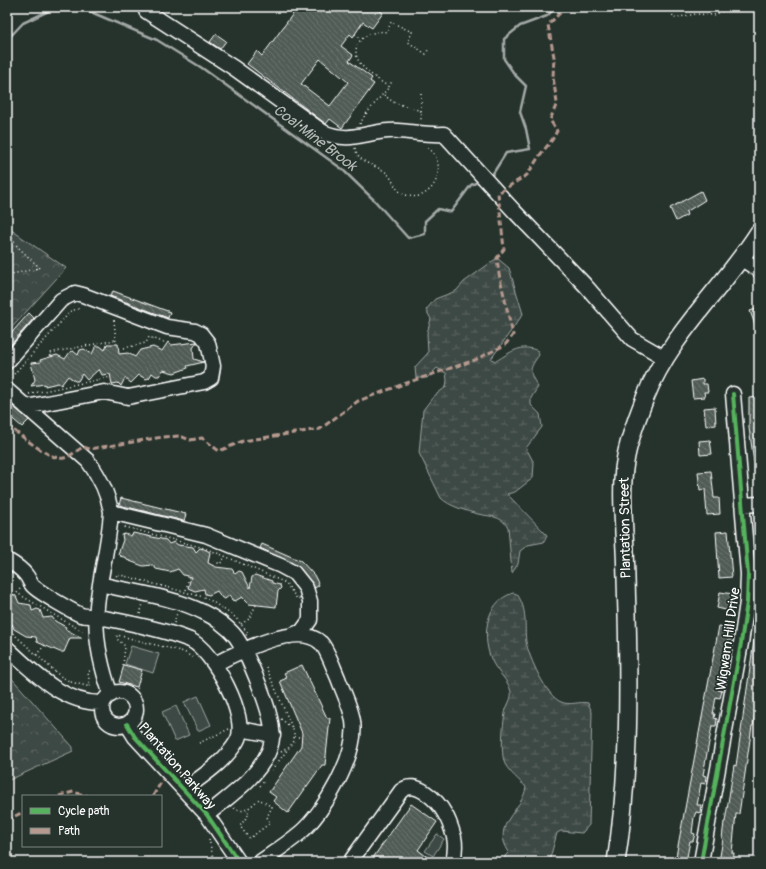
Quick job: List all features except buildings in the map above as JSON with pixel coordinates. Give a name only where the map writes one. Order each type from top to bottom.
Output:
[{"type":"main road","name":"Plantation Street","points":[[616,862],[625,774],[628,695],[627,613],[622,509],[625,462],[645,399],[665,358],[701,308],[742,259],[759,232]]},
{"type":"street","points":[[141,8],[234,68],[323,132],[341,138],[354,137],[382,131],[444,134],[585,284],[632,339],[665,358]]},
{"type":"street","points":[[742,259],[759,270]]},
{"type":"street","points":[[7,362],[61,300],[75,294],[83,295],[167,327],[195,331],[201,334],[208,343],[213,366],[211,378],[204,382],[128,397],[104,392],[26,407]]},
{"type":"street","points":[[7,390],[88,461],[98,474],[109,498],[111,512],[100,584],[97,616],[100,653],[107,699],[95,703],[58,691],[7,648]]},
{"type":"street","name":"Wigwam Hill Drive","points":[[701,862],[741,643],[747,602],[748,574],[733,394]]},
{"type":"street","points":[[742,505],[759,504]]},
{"type":"street","points":[[111,512],[206,535],[274,562],[294,573],[306,588],[310,601],[310,620],[302,631],[290,636]]},
{"type":"street","points":[[7,560],[26,575],[34,587],[81,615],[97,616],[179,636],[192,641],[215,664],[236,708],[240,729],[237,742],[222,760],[184,790]]},
{"type":"street","points":[[100,584],[177,603],[203,612],[228,630],[245,651],[267,708],[272,734],[269,752],[257,770],[239,789],[207,815]]},
{"type":"street","points":[[215,664],[276,638],[290,636],[313,638],[322,643],[336,674],[353,722],[351,750],[343,773],[315,816],[301,833],[260,862]]},
{"type":"street","name":"Plantation Parkway","points":[[116,693],[126,694],[134,702],[136,712],[131,721],[127,724],[121,726],[110,724],[103,714],[107,699],[116,693]]},
{"type":"street","name":"Plantation Parkway","points":[[127,724],[135,737],[207,815],[238,862]]},
{"type":"street","points":[[240,729],[272,734]]},
{"type":"street","points":[[350,862],[401,791],[412,786],[416,786],[433,800],[445,814],[455,844],[453,862]]},
{"type":"path","points":[[673,7],[672,14],[674,18],[696,14],[714,15],[725,10],[759,11]]},
{"type":"path","points":[[389,87],[373,76],[359,61],[357,49],[361,39],[370,32],[387,32],[391,22],[412,32],[408,42],[426,54],[428,50]]},
{"type":"path","points":[[355,34],[361,39]]},
{"type":"path","points":[[392,81],[384,95],[365,115],[354,137],[356,152],[361,160],[388,173],[394,186],[399,192],[408,196],[419,195],[430,189],[436,183],[438,178],[439,166],[436,156],[423,144],[420,139],[421,94]]},
{"type":"path","points":[[384,95],[393,102],[407,108],[421,111]]},
{"type":"path","points":[[7,232],[18,247],[40,268],[7,276]]},
{"type":"path","points":[[14,374],[71,311],[81,308]]},
{"type":"path","points":[[108,318],[121,322]]},
{"type":"path","points":[[51,356],[50,352],[116,341],[114,320]]},
{"type":"path","points":[[150,333],[164,339]]},
{"type":"path","points":[[124,348],[146,343],[149,338],[163,342],[166,334]]},
{"type":"path","points":[[126,520],[124,527],[204,548],[226,556],[281,581],[292,590],[297,598],[302,596],[306,600],[304,619],[296,628],[248,641],[243,639],[248,633],[236,617],[216,603],[186,591],[117,574],[115,581],[110,580],[108,576],[116,527],[118,522],[126,520]]},
{"type":"path","points":[[214,561],[220,564],[226,556]]},
{"type":"path","points":[[186,591],[189,577]]},
{"type":"path","points":[[22,585],[17,594],[85,633],[85,638]]},
{"type":"path","points":[[241,624],[249,619],[256,605]]},
{"type":"path","points":[[141,613],[142,607]]},
{"type":"path","points":[[175,621],[176,615]]},
{"type":"path","points":[[7,628],[66,680],[90,687],[88,672],[92,669]]},
{"type":"path","points":[[123,665],[125,646],[117,639],[117,635],[184,652],[196,661]]},
{"type":"path","points":[[36,654],[45,645]]},
{"type":"path","points":[[135,692],[139,686]]},
{"type":"path","points":[[287,715],[280,718],[293,729]]},
{"type":"path","points":[[199,744],[228,729],[240,729]]},
{"type":"path","points":[[294,737],[302,737]]},
{"type":"path","points":[[225,800],[236,810],[247,810],[259,799],[272,807],[267,817],[270,823],[250,838],[240,826],[241,823],[248,818],[249,814],[247,810]]},
{"type":"path","points":[[210,833],[209,844],[214,862]]},
{"type":"green space","points":[[7,227],[66,268],[7,333]]},
{"type":"green space","points":[[497,258],[509,268],[523,314],[491,359],[496,361],[521,348],[538,351],[539,355],[531,368],[531,374],[538,387],[531,398],[531,405],[540,414],[542,427],[526,448],[534,463],[533,478],[515,492],[507,494],[547,535],[544,542],[528,545],[520,551],[518,564],[512,573],[508,527],[505,523],[498,518],[463,510],[444,501],[441,498],[419,453],[423,410],[433,397],[446,387],[447,380],[446,373],[437,368],[427,378],[416,378],[415,367],[428,353],[427,333],[431,319],[426,310],[435,299],[456,291],[464,282]]},
{"type":"green space","points":[[513,593],[517,594],[523,606],[526,642],[534,666],[544,684],[555,698],[561,702],[568,704],[588,703],[592,712],[589,825],[582,833],[561,831],[557,833],[549,862],[504,862],[505,856],[509,852],[504,842],[503,833],[505,825],[524,796],[526,787],[509,770],[503,759],[502,737],[506,709],[511,692],[508,684],[495,667],[489,654],[486,633],[491,613],[496,604],[503,598]]},
{"type":"green space","points":[[131,646],[159,654],[153,673],[125,664]]},
{"type":"green space","points":[[7,673],[73,747],[73,751],[7,781]]},
{"type":"green space","points":[[198,696],[211,725],[198,731],[184,702]]},
{"type":"green space","points":[[176,706],[189,735],[175,741],[162,712]]},
{"type":"green space","points":[[437,834],[444,839],[433,856],[425,851]]},
{"type":"waterway","name":"Coal Mine Brook","points":[[7,40],[23,23],[57,7]]},
{"type":"waterway","name":"Coal Mine Brook","points":[[79,7],[157,40],[202,68],[342,169],[375,201],[408,238],[425,234],[425,221],[438,209],[451,212],[471,185],[480,181]]},
{"type":"waterway","name":"Coal Mine Brook","points":[[489,177],[492,175],[506,153],[530,149],[526,129],[520,112],[526,86],[515,75],[504,59],[504,39],[520,26],[547,16],[556,7]]},
{"type":"marked path","points":[[7,425],[26,440],[43,451],[58,458],[64,458],[71,455],[83,447],[90,449],[163,437],[180,436],[190,440],[202,438],[219,451],[243,441],[320,429],[358,401],[475,360],[505,345],[513,335],[499,274],[497,258],[504,249],[498,193],[527,175],[557,131],[550,120],[557,103],[553,77],[554,57],[548,25],[566,7]]},
{"type":"marked path","points":[[154,795],[163,779]]},
{"type":"marked path","points":[[62,795],[73,792],[84,795]]},
{"type":"marked path","points":[[7,820],[22,812]]},
{"type":"cycle path","points":[[701,862],[741,643],[747,602],[748,574],[733,394]]},
{"type":"cycle path","points":[[127,724],[135,737],[207,815],[239,862]]}]
